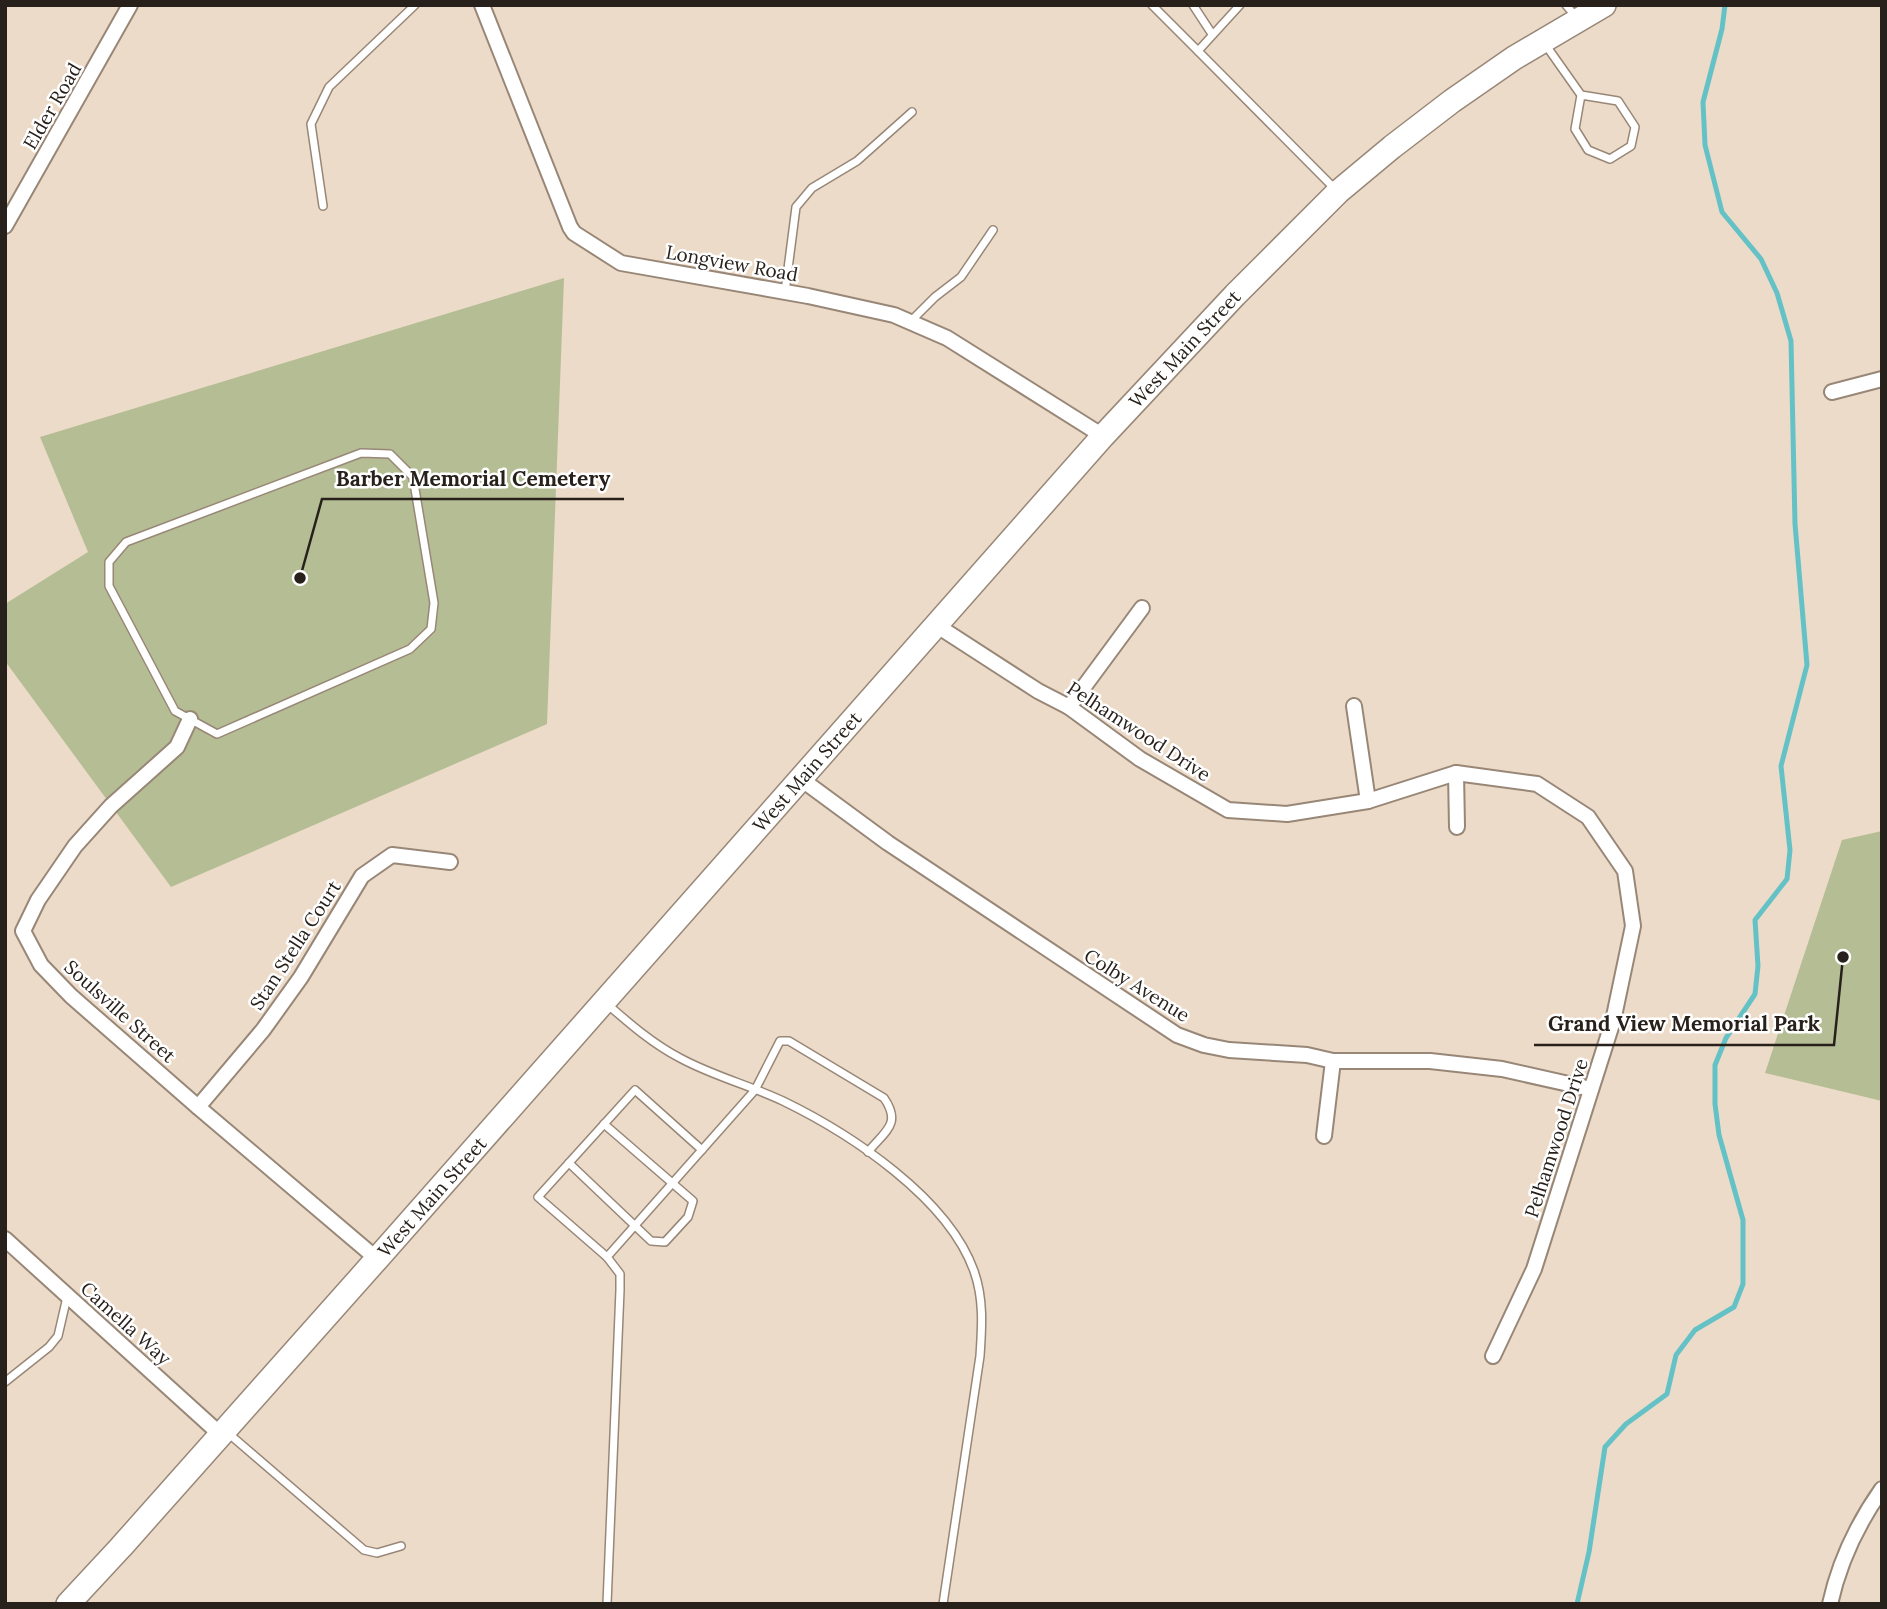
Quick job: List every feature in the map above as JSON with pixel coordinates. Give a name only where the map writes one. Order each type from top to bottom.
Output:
[{"type":"main road","name":"West Main Street","points":[[68,1604],[223,1433],[1103,436],[1262,266],[1338,192],[1452,101],[1543,41],[1572,12],[1604,5]]},
{"type":"street","name":"Elder Road","points":[[5,226],[130,5]]},
{"type":"street","name":"Longview Road","points":[[482,5],[574,233],[621,263],[785,292],[894,315],[910,321],[947,338],[1103,436]]},
{"type":"street","points":[[1832,392],[1882,379]]},
{"type":"street","points":[[1069,706],[1142,608]]},
{"type":"street","name":"Pelhamwood Drive","points":[[936,625],[1038,691],[1069,706],[1140,759],[1228,810],[1287,814],[1368,802],[1456,773],[1537,784],[1588,817],[1625,871],[1633,926],[1613,1021],[1534,1269],[1493,1356]]},
{"type":"street","points":[[1354,706],[1368,802]]},
{"type":"street","name":"Soulsville Street","points":[[190,719],[177,747],[111,806],[75,846],[38,900],[23,931],[41,965],[64,988],[198,1107],[377,1259]]},
{"type":"street","points":[[1456,773],[1457,827]]},
{"type":"street","name":"Colby Avenue","points":[[801,779],[888,843],[1177,1035],[1229,1051],[1307,1055],[1333,1061],[1430,1061],[1490,1068],[1591,1089]]},
{"type":"street","name":"Stan Stella Court","points":[[198,1107],[263,1030],[301,977],[362,876],[392,855],[450,862]]},
{"type":"street","points":[[1324,1136],[1333,1061]]},
{"type":"street","name":"Camella Way","points":[[7,1244],[223,1433]]},
{"type":"street","points":[[1830,1604],[1834,1587],[1862,1518],[1882,1489]]},
{"type":"lane","points":[[323,206],[312,124],[329,87],[415,5]]},
{"type":"lane","points":[[1152,5],[1338,192]]},
{"type":"lane","points":[[1193,5],[1212,34]]},
{"type":"lane","points":[[1198,51],[1240,5]]},
{"type":"lane","points":[[1543,41],[1581,95],[1575,129],[1588,150],[1609,159],[1631,146],[1635,127],[1618,101],[1581,95]]},
{"type":"lane","points":[[785,292],[796,206],[812,188],[857,161],[912,112]]},
{"type":"lane","points":[[910,321],[961,277],[993,230]]},
{"type":"lane","points":[[361,453],[390,454],[413,477],[434,603],[431,629],[410,649],[217,734],[190,719],[174,711],[109,586],[109,562],[127,541],[361,453]]},
{"type":"lane","points":[[604,1002],[664,1049],[703,1071],[782,1101],[869,1152],[915,1190],[946,1222],[964,1250],[979,1290],[983,1315],[980,1356],[943,1604]]},
{"type":"lane","points":[[607,1257],[755,1090],[780,1041],[789,1041],[884,1098],[893,1111],[892,1123],[869,1152]]},
{"type":"lane","points":[[607,1604],[620,1274],[607,1257],[538,1197],[635,1090],[702,1150]]},
{"type":"lane","points":[[569,1163],[651,1241],[665,1242],[688,1217],[692,1201],[604,1124]]},
{"type":"lane","points":[[5,1382],[49,1347],[58,1336],[67,1296]]},
{"type":"lane","points":[[223,1433],[364,1550],[377,1553],[401,1546]]},
{"type":"green space","points":[[564,278],[547,724],[171,887],[5,661],[5,604],[88,552],[40,437]]},
{"type":"green space","points":[[1882,831],[1882,1101],[1765,1073],[1842,840]]},
{"type":"waterway","points":[[1577,1604],[1589,1552],[1605,1447],[1626,1424],[1667,1394],[1676,1355],[1695,1330],[1734,1307],[1743,1284],[1743,1220],[1719,1135],[1715,1104],[1715,1065],[1726,1038],[1755,994],[1758,966],[1755,920],[1787,879],[1790,850],[1781,766],[1807,665],[1795,524],[1791,341],[1777,293],[1761,259],[1722,212],[1705,145],[1703,102],[1722,29],[1725,5]]},
{"type":"place","name":"Barber Memorial Cemetery","points":[[300,578]]},
{"type":"place","name":"Grand View Memorial Park","points":[[1843,957]]}]
